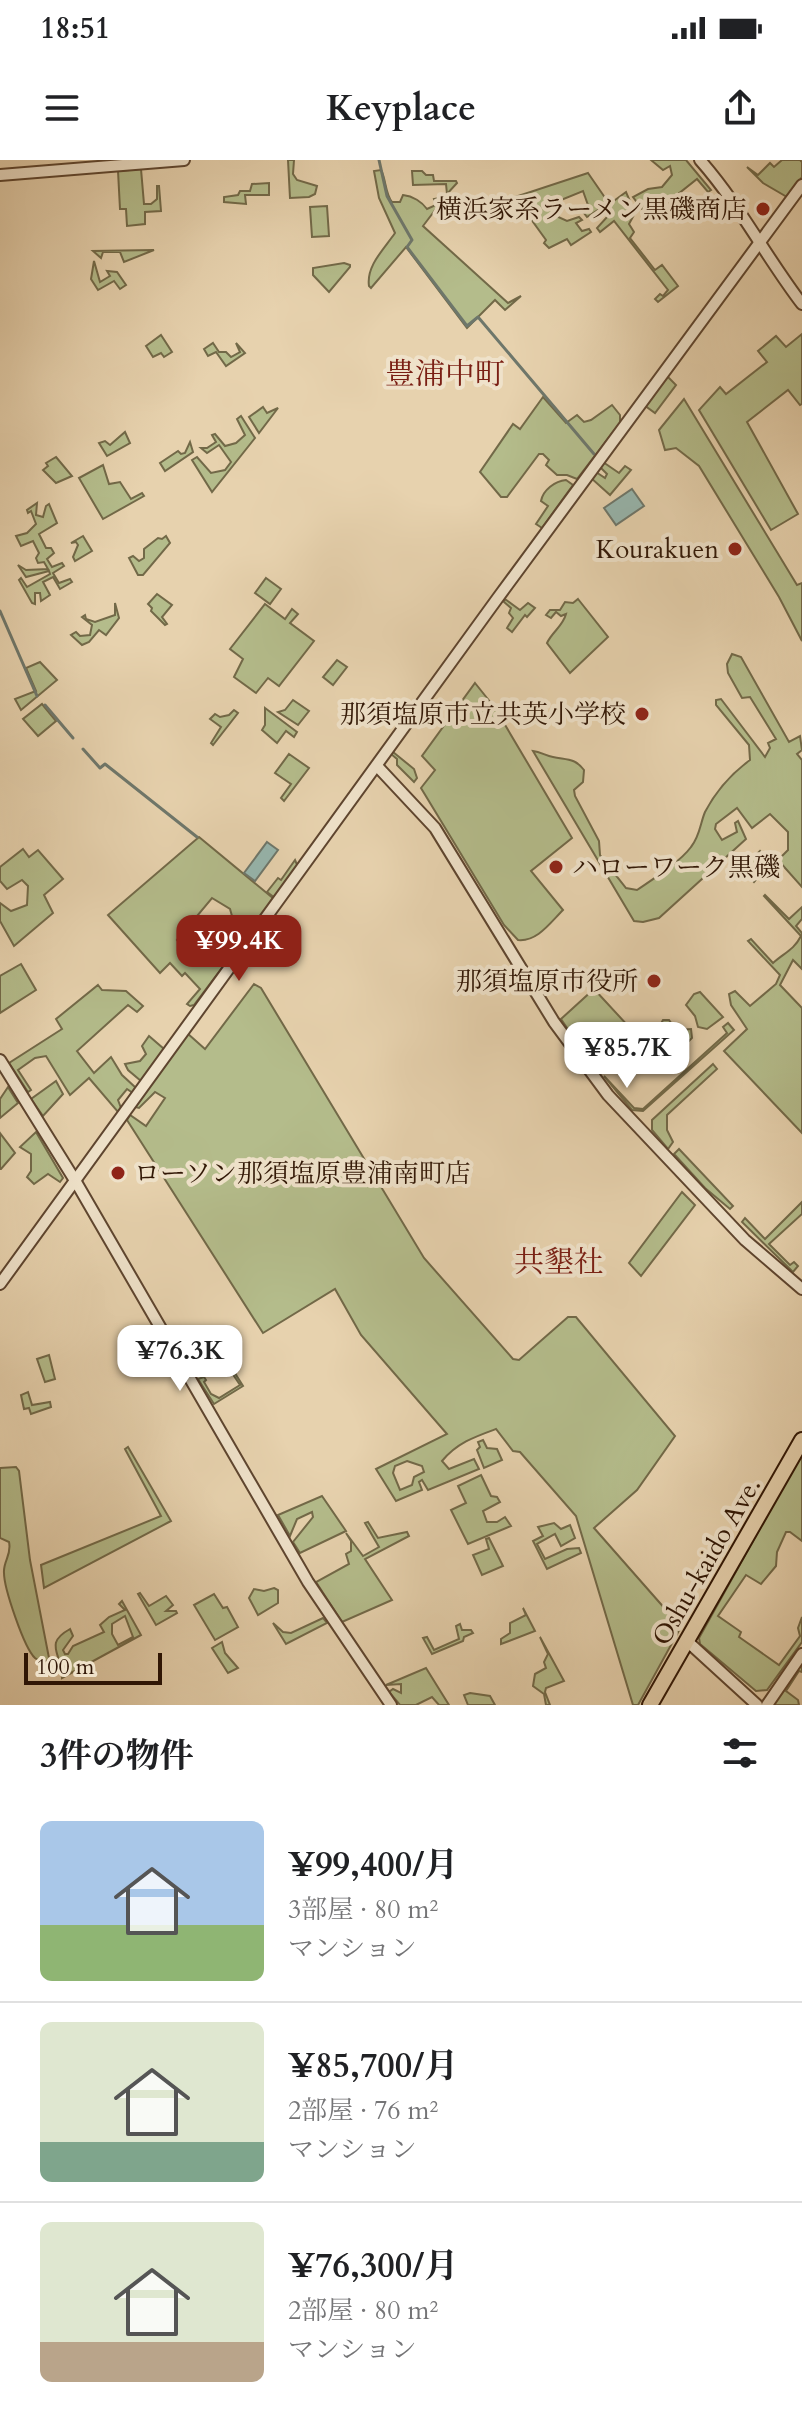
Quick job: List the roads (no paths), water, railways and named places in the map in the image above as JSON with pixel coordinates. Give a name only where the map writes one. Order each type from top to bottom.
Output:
[{"type":"main road","name":"Oshu-kaido Ave.","points":[[650,1705],[802,1440]]},
{"type":"street","points":[[0,175],[184,160]]},
{"type":"street","points":[[700,160],[725,190],[757,242],[802,304]]},
{"type":"street","points":[[0,1284],[757,242],[802,185]]},
{"type":"street","points":[[377,766],[435,828],[554,1022],[608,1095],[745,1240],[802,1289]]},
{"type":"street","points":[[0,1060],[76,1182],[308,1582],[391,1705]]},
{"type":"street","points":[[687,1641],[757,1705]]},
{"type":"street","points":[[767,1705],[802,1654]]},
{"type":"water","points":[[632,489],[644,506],[616,525],[604,508]]},
{"type":"water","points":[[267,842],[278,850],[255,881],[244,873]]},
{"type":"waterway","points":[[379,160],[387,196],[412,240],[407,247],[467,326],[478,317],[594,454]]},
{"type":"waterway","points":[[0,611],[37,696]]},
{"type":"waterway","points":[[45,705],[73,738]]},
{"type":"waterway","points":[[83,749],[100,768],[105,764],[197,837]]},
{"type":"place","name":"横浜家系ラーメン黒磯商店","points":[[763,209]]},
{"type":"place","name":"Kourakuen","points":[[735,549]]},
{"type":"place","name":"那須塩原市立共英小学校","points":[[642,714]]},
{"type":"place","name":"ハローワーク黒磯","points":[[556,867]]},
{"type":"place","name":"那須塩原市役所","points":[[654,981]]},
{"type":"place","name":"ローソン那須塩原豊浦南町店","points":[[118,1173]]},
{"type":"district","name":"豊浦中町","points":[[445,374]]},
{"type":"district","name":"共墾社","points":[[559,1262]]}]
